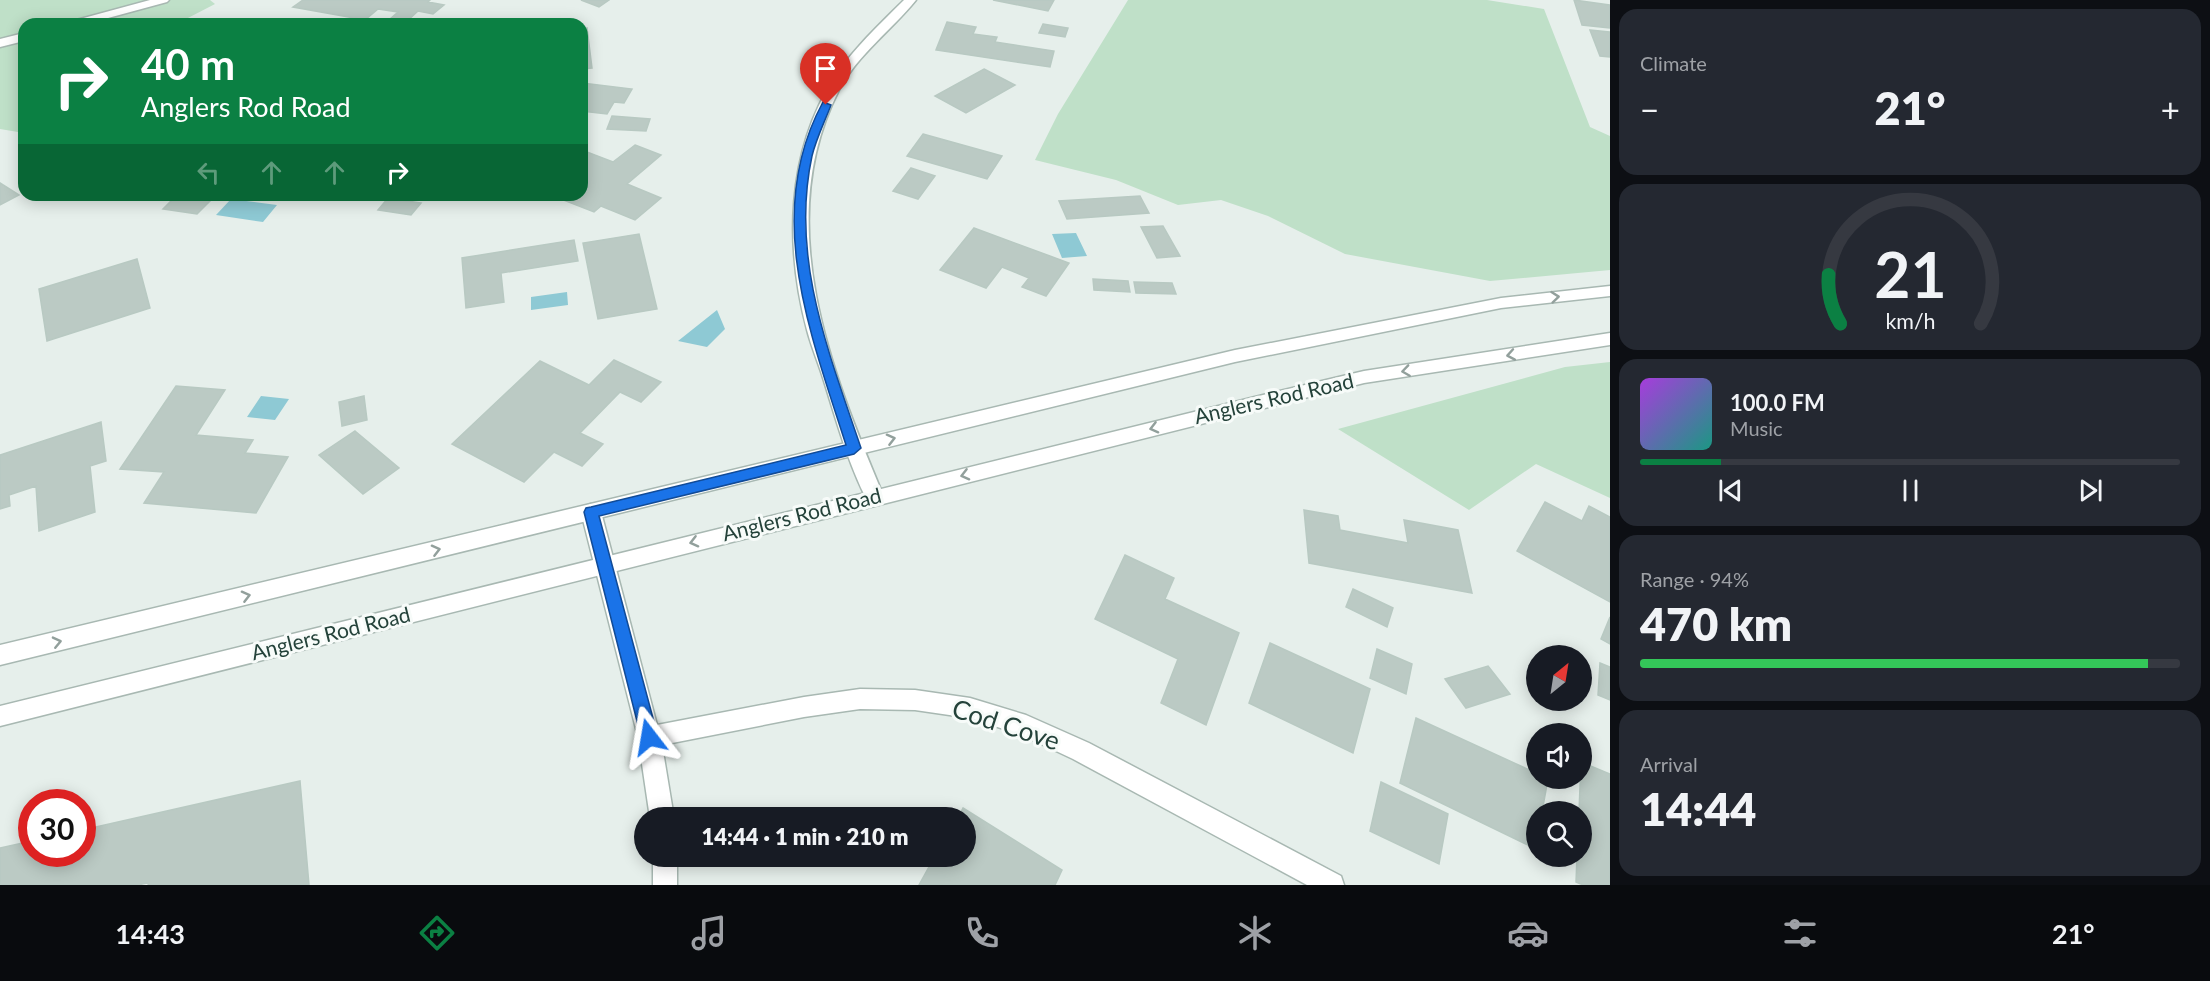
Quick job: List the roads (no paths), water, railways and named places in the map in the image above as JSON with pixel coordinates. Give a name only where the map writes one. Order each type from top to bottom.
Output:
[{"type":"street","points":[[98,18],[164,0]]},
{"type":"street","points":[[875,497],[854,448],[813,322],[803,275],[800,231],[801,191],[808,154],[819,120],[833,89],[851,61],[910,0]]},
{"type":"street","points":[[0,43],[18,38]]},
{"type":"street","points":[[0,655],[1235,356],[1501,303],[1610,291]]},
{"type":"street","name":"Anglers Rod Road","points":[[0,716],[1364,377],[1610,339]]},
{"type":"street","points":[[591,512],[649,737],[660,807]]},
{"type":"street","name":"Cod Cove","points":[[649,737],[804,707],[860,699],[915,700],[970,708],[1026,726],[1081,751],[1332,885]]},
{"type":"street","points":[[665,867],[665,885]]},
{"type":"water","points":[[229,201],[277,205],[263,222],[216,215]]},
{"type":"water","points":[[1076,233],[1087,256],[1062,258],[1052,234]]},
{"type":"water","points":[[567,292],[568,305],[531,310],[531,297]]},
{"type":"water","points":[[717,310],[725,329],[707,347],[678,341]]},
{"type":"water","points":[[261,396],[289,399],[275,420],[247,417]]}]
